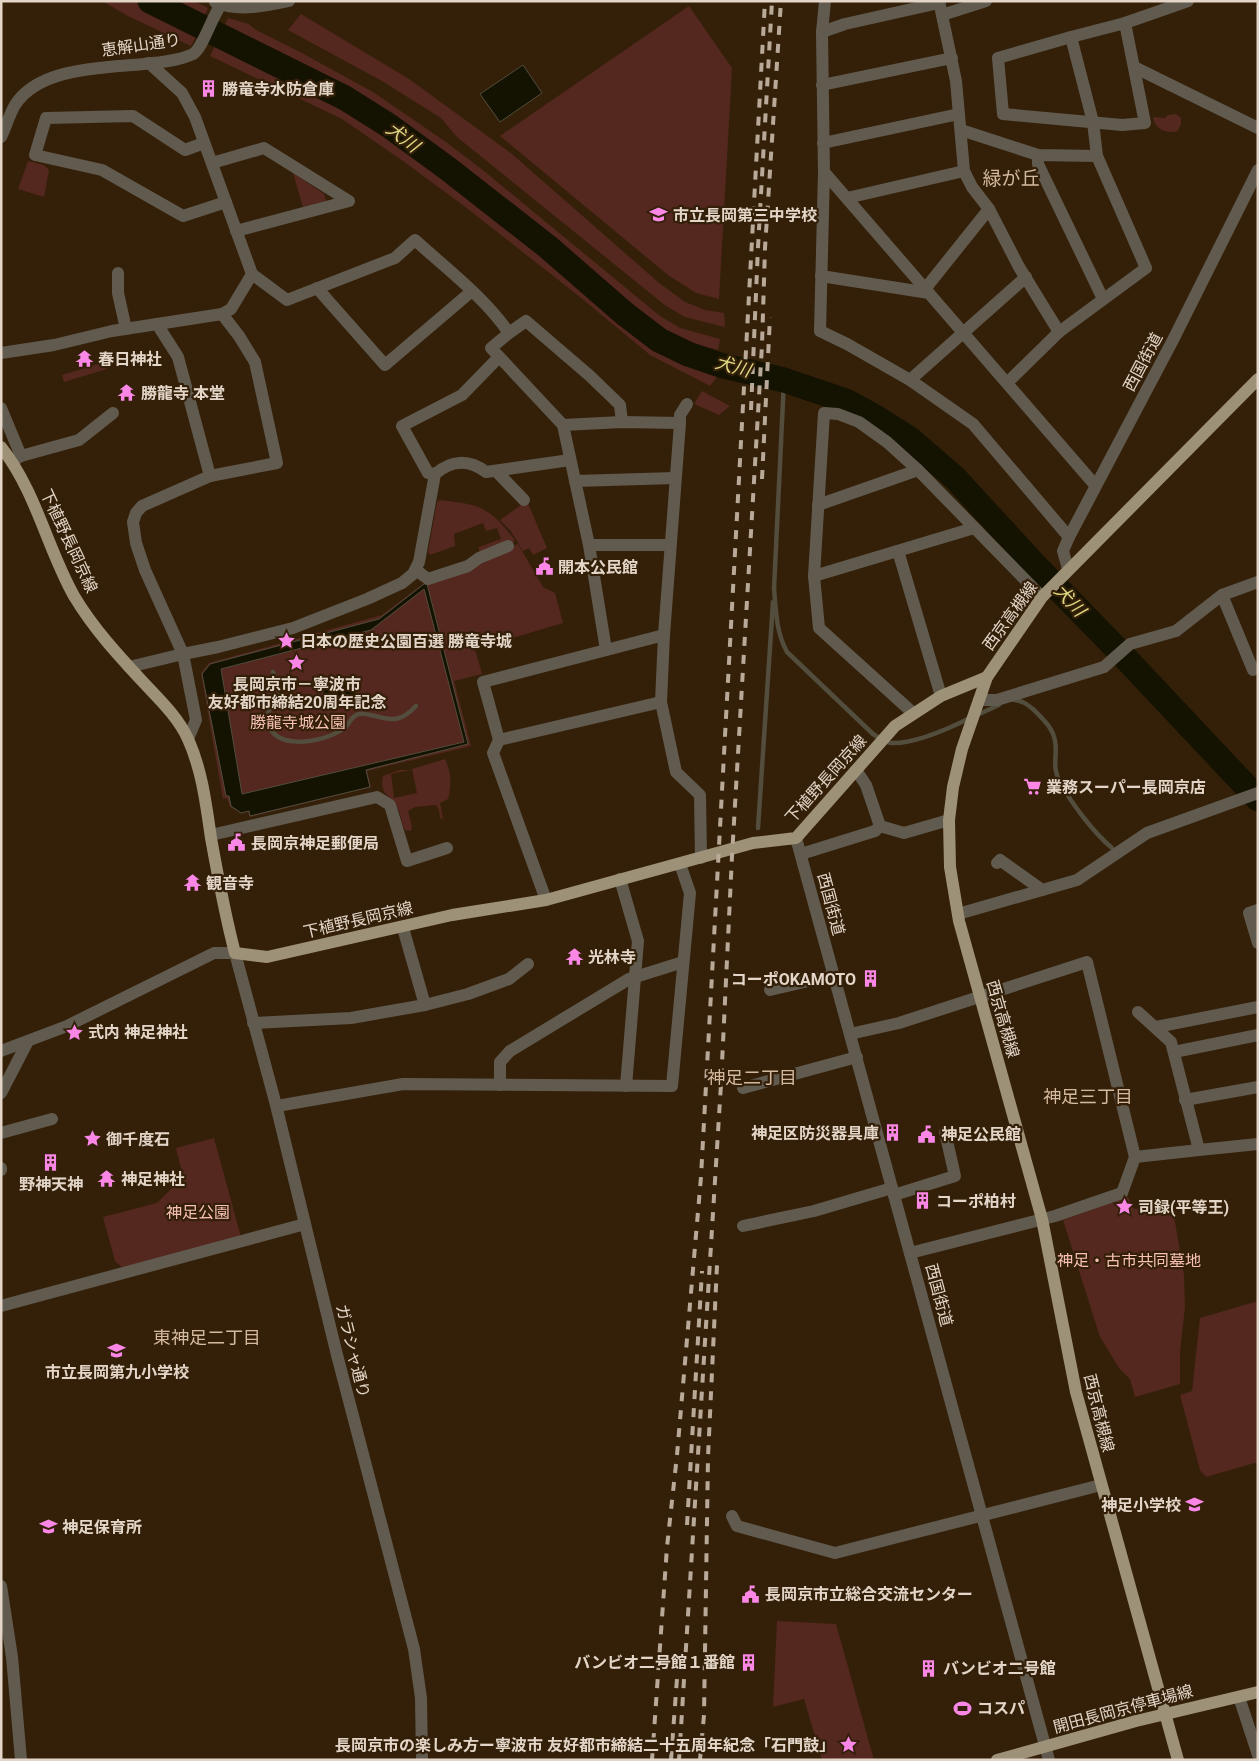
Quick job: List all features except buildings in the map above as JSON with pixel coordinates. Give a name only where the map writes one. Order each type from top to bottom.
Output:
[{"type":"main road","name":"西京高槻線","points":[[1178,1760],[1076,1392],[1042,1219],[958,914],[950,867],[948,820],[962,749],[987,678],[1044,595],[1258,379]]},
{"type":"main road","name":"下植野長岡京線","points":[[1,447],[17,459],[21,475],[60,568],[90,620],[176,720],[188,739],[198,764],[226,922],[234,953],[268,957],[452,916],[546,900],[753,843],[796,838],[895,726],[941,696],[987,678]]},
{"type":"main road","name":"開田長岡京停車場線","points":[[997,1760],[1166,1714],[1258,1692]]},
{"type":"street","name":"恵解山通り","points":[[1,137],[14,106],[29,89],[52,78],[82,70],[183,58],[193,54],[198,48],[217,5],[260,8],[289,1]]},
{"type":"street","points":[[825,1],[822,32],[824,172],[820,331],[848,344],[910,380],[973,424],[1069,537]]},
{"type":"street","points":[[822,32],[846,24],[940,6],[986,1]]},
{"type":"street","points":[[1125,23],[1145,123],[1122,126],[1003,114],[998,58],[1071,36],[1125,23],[1188,1]]},
{"type":"street","points":[[940,6],[956,81],[964,170],[972,187],[989,209],[1026,278],[1059,332]]},
{"type":"street","points":[[1006,383],[1059,332],[1146,268],[1097,156],[1093,122],[1071,36]]},
{"type":"street","points":[[822,86],[952,58]]},
{"type":"street","points":[[150,63],[182,93],[195,117],[252,274],[287,300],[395,258],[415,240],[495,314],[509,333]]},
{"type":"street","points":[[1134,67],[1258,128]]},
{"type":"street","points":[[823,143],[959,114]]},
{"type":"street","points":[[204,143],[186,150],[133,116],[46,118],[35,155],[102,170],[183,216],[226,202]]},
{"type":"street","points":[[961,130],[1038,156],[1097,156]]},
{"type":"street","points":[[212,164],[264,148],[349,201],[236,231]]},
{"type":"street","points":[[1038,156],[1038,164],[1102,299]]},
{"type":"street","points":[[846,198],[964,170]]},
{"type":"street","name":"西国街道","points":[[1064,574],[1063,551],[1069,537],[1173,340],[1258,170]]},
{"type":"street","points":[[824,172],[1095,485]]},
{"type":"street","points":[[927,291],[989,209]]},
{"type":"street","points":[[118,273],[118,293],[126,329]]},
{"type":"street","points":[[1,353],[54,345],[107,332],[222,314],[231,309],[252,274]]},
{"type":"street","points":[[821,276],[927,291]]},
{"type":"street","points":[[910,380],[1026,278]]},
{"type":"street","points":[[316,288],[385,364],[472,292]]},
{"type":"street","points":[[188,739],[196,720],[183,654],[145,570],[136,543],[133,522],[136,513],[142,506],[210,476],[277,463],[255,362],[240,336],[222,314]]},
{"type":"street","points":[[606,650],[589,545],[563,425],[491,348],[526,321],[590,376],[620,405],[622,422]]},
{"type":"street","points":[[157,324],[178,357],[210,476]]},
{"type":"street","points":[[499,357],[462,395],[402,426],[428,473],[435,474],[451,464],[460,462],[479,466],[486,472],[570,460]]},
{"type":"street","points":[[688,404],[680,415],[674,478],[661,702],[676,772],[700,795],[701,858]]},
{"type":"street","points":[[1,408],[17,459],[80,440],[113,413]]},
{"type":"street","points":[[913,713],[820,628],[814,576],[824,414],[838,414],[859,422],[887,442],[918,470],[974,528],[1044,595]]},
{"type":"street","points":[[563,425],[680,422]]},
{"type":"street","points":[[818,505],[918,470]]},
{"type":"street","points":[[496,471],[524,500]]},
{"type":"street","points":[[129,667],[293,628],[367,599],[406,580],[416,570],[419,562],[435,474]]},
{"type":"street","points":[[575,481],[674,478]]},
{"type":"street","points":[[814,576],[974,528]]},
{"type":"street","points":[[589,545],[670,545]]},
{"type":"street","points":[[416,570],[428,579],[468,566],[479,558],[508,546]]},
{"type":"street","points":[[898,551],[941,696]]},
{"type":"street","points":[[979,700],[997,700],[1104,667],[1130,644],[1176,631],[1222,595],[1258,582]]},
{"type":"street","points":[[1222,595],[1253,670]]},
{"type":"street","points":[[546,900],[492,753],[499,740],[483,682],[664,635]]},
{"type":"street","points":[[499,740],[661,702]]},
{"type":"street","points":[[856,770],[866,785],[880,826]]},
{"type":"street","points":[[958,914],[1077,880],[1147,833],[1253,795]]},
{"type":"street","points":[[211,835],[377,797],[390,805],[407,861],[447,848]]},
{"type":"street","points":[[880,826],[904,833],[948,820]]},
{"type":"street","points":[[801,854],[874,831],[880,826]]},
{"type":"street","name":"西国街道","points":[[796,838],[1049,1760]]},
{"type":"street","points":[[997,863],[1000,860],[1042,890]]},
{"type":"street","points":[[277,1106],[403,1084],[672,1086],[690,893],[680,864]]},
{"type":"street","points":[[620,880],[638,941],[626,1086]]},
{"type":"street","points":[[1258,910],[1249,912],[1258,943]]},
{"type":"street","points":[[403,928],[425,1006]]},
{"type":"street","points":[[1,1050],[67,1026],[214,953],[234,953]]},
{"type":"street","name":"ガラシャ通り","points":[[234,953],[277,1106],[337,1356],[414,1649],[421,1698],[422,1760]]},
{"type":"street","points":[[500,1085],[500,1062],[510,1052],[629,979],[684,962]]},
{"type":"street","points":[[850,1034],[899,1023],[1087,962],[1135,1157],[1122,1193],[1042,1219],[910,1253]]},
{"type":"street","points":[[253,1023],[351,1018],[425,1006],[468,994],[509,979],[528,964]]},
{"type":"street","points":[[770,990],[834,975]]},
{"type":"street","points":[[1156,1028],[1258,1007]]},
{"type":"street","points":[[1138,1012],[1171,1042],[1198,1150]]},
{"type":"street","points":[[1174,1052],[1258,1035]]},
{"type":"street","points":[[1,1093],[28,1041]]},
{"type":"street","points":[[743,1088],[856,1057]]},
{"type":"street","points":[[1185,1100],[1258,1086]]},
{"type":"street","points":[[1,1133],[52,1119]]},
{"type":"street","points":[[743,1226],[814,1211],[955,1176],[945,1132]]},
{"type":"street","points":[[1135,1157],[1258,1144]]},
{"type":"street","points":[[1,1306],[305,1224]]},
{"type":"street","points":[[732,1516],[737,1526],[835,1553],[1101,1485]]},
{"type":"street","points":[[1,1586],[12,1656],[21,1760]]},
{"type":"street","points":[[1239,1696],[1258,1755]]},
{"type":"green space","points":[[102,1],[136,1],[198,33],[191,46],[128,16]]},
{"type":"green space","points":[[162,1],[194,1],[208,8],[202,22]]},
{"type":"green space","points":[[689,6],[732,68],[719,299],[696,293],[668,275],[500,136]]},
{"type":"green space","points":[[301,14],[409,79],[512,154],[658,282],[685,302],[705,310],[724,313],[725,327],[685,317],[666,306],[457,137],[441,118],[382,81],[288,30]]},
{"type":"green space","points":[[228,18],[249,24],[256,30],[373,92],[446,142],[484,171],[660,316],[680,328],[720,339],[718,350],[679,340],[654,325],[525,220],[413,134],[362,100],[250,44],[221,33]]},
{"type":"green space","points":[[217,42],[351,107],[475,196],[656,344],[719,375],[710,386],[650,355],[580,297],[464,206],[342,119],[210,56]]},
{"type":"green space","points":[[1176,114],[1181,118],[1181,124],[1178,131],[1174,132],[1159,128],[1153,117],[1165,118],[1168,115]]},
{"type":"green space","points":[[28,161],[44,165],[49,170],[44,197],[18,189]]},
{"type":"green space","points":[[293,173],[324,194],[326,201],[303,207]]},
{"type":"green space","points":[[105,362],[107,369],[64,382],[62,375]]},
{"type":"green space","points":[[702,391],[730,406],[719,415],[694,404]]},
{"type":"green space","points":[[440,500],[481,508],[494,516],[514,539],[514,542],[485,553],[479,551],[479,547],[501,539],[497,528],[486,531],[483,523],[454,534],[455,546],[430,555],[428,552],[437,502]]},
{"type":"green space","points":[[527,501],[547,548],[533,555],[529,548],[523,551],[510,530],[500,520]]},
{"type":"green space","name":"勝龍寺城公園","points":[[518,544],[543,587],[555,593],[563,623],[475,649],[482,674],[454,681],[471,746],[367,771],[371,787],[250,817],[248,811],[241,813],[230,807],[227,798],[223,799],[201,673],[209,663],[382,615],[423,584],[469,571],[482,562]]},
{"type":"green space","points":[[445,759],[449,768],[450,784],[448,799],[440,803],[443,819],[440,818],[436,805],[415,807],[408,811],[412,826],[411,831],[405,830],[395,803],[384,791],[383,776],[400,770],[410,770],[391,774],[394,798],[417,793],[412,769]]},
{"type":"green space","name":"神足公園","points":[[214,1138],[241,1237],[124,1269],[115,1261],[103,1217],[157,1203],[183,1177],[176,1148]]},
{"type":"green space","name":"神足・古市共同墓地","points":[[1128,1197],[1134,1209],[1172,1204],[1184,1275],[1185,1307],[1180,1352],[1180,1384],[1135,1397],[1130,1379],[1119,1368],[1100,1337],[1063,1220]]},
{"type":"green space","points":[[1258,1301],[1258,1462],[1206,1477],[1200,1470],[1180,1395],[1192,1391],[1200,1318]]},
{"type":"green space","points":[[777,1621],[836,1624],[874,1760],[822,1760],[804,1699],[773,1707]]},
{"type":"shaded area","points":[[523,65],[542,93],[500,122],[480,94]]},
{"type":"shaded area","points":[[424,584],[427,584],[468,744],[366,770],[370,787],[250,816],[249,811],[241,813],[231,806],[229,796],[226,796],[202,674],[210,664],[379,619]],"holes":[[[424,589],[464,742],[242,794],[221,669],[371,630]]]},
{"type":"shaded area","points":[[340,676],[342,682],[353,681],[357,690],[355,695],[323,696],[323,690],[337,684],[335,678]]},
{"type":"waterway","name":"犬川","points":[[150,1],[345,98],[388,125],[447,168],[548,247],[625,314],[659,340],[688,354],[720,365],[784,380],[846,401],[910,439],[955,478],[1034,564],[1258,799]]},
{"type":"waterway","points":[[774,589],[784,380]]},
{"type":"waterway","points":[[774,588],[779,629],[787,652],[873,734],[884,741],[900,743],[942,731],[970,718]]},
{"type":"waterway","points":[[758,828],[773,602]]},
{"type":"waterway","points":[[273,672],[281,698],[269,710],[270,728],[276,736],[286,740],[298,742],[323,738],[343,729],[356,715],[367,714],[393,719],[406,715],[416,706]]},
{"type":"waterway","points":[[1014,700],[1029,706],[1050,728],[1056,746],[1055,766],[1060,782],[1083,817],[1112,848]]},
{"type":"waterway","points":[[977,715],[999,705]]},
{"type":"railway","points":[[652,1760],[667,1547],[677,1455],[701,1177],[765,1]]},
{"type":"railway","points":[[751,410],[772,1]]},
{"type":"railway","points":[[679,1760],[721,1084],[732,856],[762,345],[765,248],[781,1]]},
{"type":"railway","points":[[762,479],[770,317]]},
{"type":"railway","points":[[700,1760],[704,1715],[708,1457],[717,1265]]},
{"type":"railway","points":[[687,1525],[702,1271]]},
{"type":"railway","points":[[671,1760],[678,1665]]},
{"type":"place","name":"勝竜寺水防倉庫","points":[[208,89]]},
{"type":"place","name":"市立長岡第三中学校","points":[[659,215]]},
{"type":"place","name":"春日神社","points":[[84,359]]},
{"type":"place","name":"勝龍寺 本堂","points":[[127,393]]},
{"type":"place","name":"開本公民館","points":[[544,567]]},
{"type":"place","name":"日本の歴史公園百選 勝竜寺城","points":[[286,641]]},
{"type":"place","name":"長岡京市－寧波市 友好都市締結20周年記念","points":[[297,662]]},
{"type":"place","name":"業務スーパー長岡京店","points":[[1032,787]]},
{"type":"place","name":"長岡京神足郵便局","points":[[237,843]]},
{"type":"place","name":"観音寺","points":[[192,883]]},
{"type":"place","name":"光林寺","points":[[574,957]]},
{"type":"place","name":"コーポOKAMOTO","points":[[870,979]]},
{"type":"place","name":"式内 神足神社","points":[[74,1032]]},
{"type":"place","name":"神足区防災器具庫","points":[[893,1133]]},
{"type":"place","name":"神足公民館","points":[[927,1134]]},
{"type":"place","name":"御千度石","points":[[92,1139]]},
{"type":"place","name":"野神天神","points":[[51,1163]]},
{"type":"place","name":"神足神社","points":[[107,1179]]},
{"type":"place","name":"コーポ柏村","points":[[922,1201]]},
{"type":"place","name":"司録(平等王)","points":[[1124,1207]]},
{"type":"place","name":"市立長岡第九小学校","points":[[117,1351]]},
{"type":"place","name":"神足小学校","points":[[1195,1505]]},
{"type":"place","name":"神足保育所","points":[[48,1527]]},
{"type":"place","name":"長岡京市立総合交流センター","points":[[751,1594]]},
{"type":"place","name":"バンビオ二号館１番館","points":[[749,1662]]},
{"type":"place","name":"バンビオ二号館","points":[[929,1668]]},
{"type":"place","name":"コスパ","points":[[963,1708]]},
{"type":"place","name":"長岡京市の楽しみ方ー寧波市 友好都市締結二十五周年紀念「石門鼓」","points":[[849,1745]]},
{"type":"district","name":"緑が丘","points":[[1011,178]]},
{"type":"district","name":"神足二丁目","points":[[752,1077]]},
{"type":"district","name":"神足三丁目","points":[[1088,1096]]},
{"type":"district","name":"東神足二丁目","points":[[207,1337]]}]
